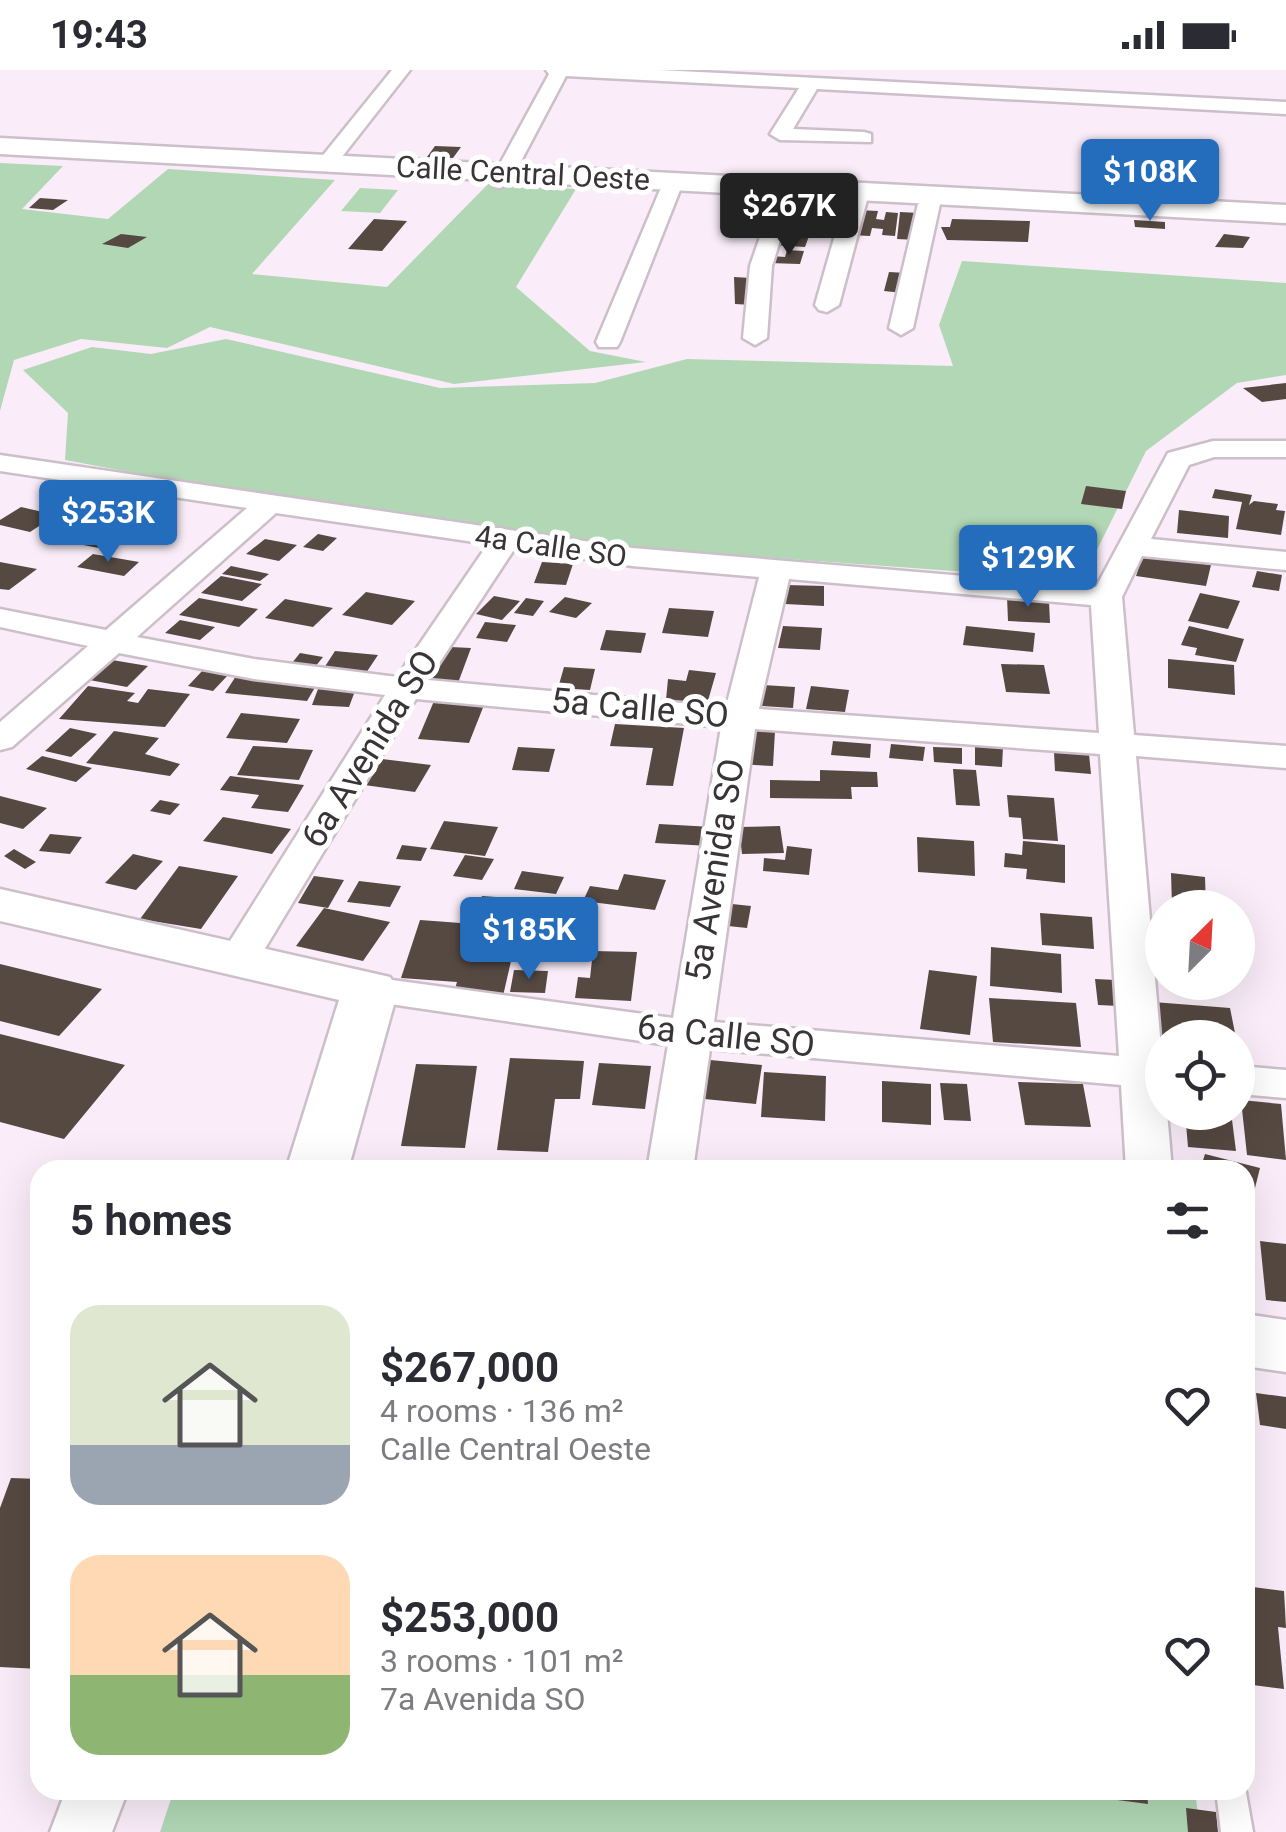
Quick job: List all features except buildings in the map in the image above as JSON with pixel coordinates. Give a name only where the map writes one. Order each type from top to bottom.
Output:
[{"type":"street","points":[[326,163],[402,70]]},
{"type":"street","points":[[504,177],[557,70],[1286,108]]},
{"type":"street","points":[[904,89],[929,70]]},
{"type":"street","points":[[811,84],[780,134],[864,138]]},
{"type":"street","name":"Calle Central Oeste","points":[[0,146],[326,163],[670,190],[1286,222]]},
{"type":"street","name":"Calle Central Oeste","points":[[0,156],[1286,214]]},
{"type":"street","points":[[608,342],[670,190]]},
{"type":"street","points":[[755,338],[761,266],[784,196]]},
{"type":"street","points":[[827,305],[856,200]]},
{"type":"street","points":[[901,328],[929,204]]},
{"type":"street","points":[[1146,1020],[1117,744],[1106,597],[1129,546],[1178,459],[1213,449],[1286,449]]},
{"type":"street","name":"4a Calle SO","points":[[0,463],[505,541],[775,572],[1106,597]]},
{"type":"street","points":[[0,740],[268,504]]},
{"type":"street","name":"6a Avenida SO","points":[[238,960],[406,687],[505,541]]},
{"type":"street","points":[[1129,546],[1286,560]]},
{"type":"street","name":"5a Avenida SO","points":[[671,1160],[740,717],[775,572]]},
{"type":"street","name":"5a Calle SO","points":[[0,618],[286,673],[406,687],[740,717],[1286,757]]},
{"type":"street","name":"6a Calle SO","points":[[0,904],[370,990],[689,1034],[1145,1072]]},
{"type":"street","points":[[320,1160],[370,990]]},
{"type":"street","points":[[1255,1081],[1286,1084]]},
{"type":"street","points":[[1149,1160],[1150,1130]]},
{"type":"street","points":[[1255,1341],[1286,1346]]},
{"type":"street","points":[[81,1832],[93,1800]]},
{"type":"lane","points":[[1232,1800],[1236,1832]]},
{"type":"green space","points":[[0,163],[63,166],[22,209],[108,219],[168,169],[335,180],[252,274],[387,287],[489,183],[576,189],[516,287],[590,351],[646,362],[454,384],[210,327],[167,348],[81,339],[14,360],[0,411]]},
{"type":"green space","points":[[360,188],[398,190],[380,213],[341,211]]},
{"type":"green space","points":[[962,261],[1286,283],[1286,375],[1237,383],[1146,451],[1090,564],[1048,578],[475,536],[65,460],[68,413],[23,370],[92,347],[151,354],[226,339],[440,388],[595,383],[687,359],[953,366],[939,325]]},
{"type":"green space","points":[[171,1800],[1196,1800],[1200,1832],[160,1832]]}]
